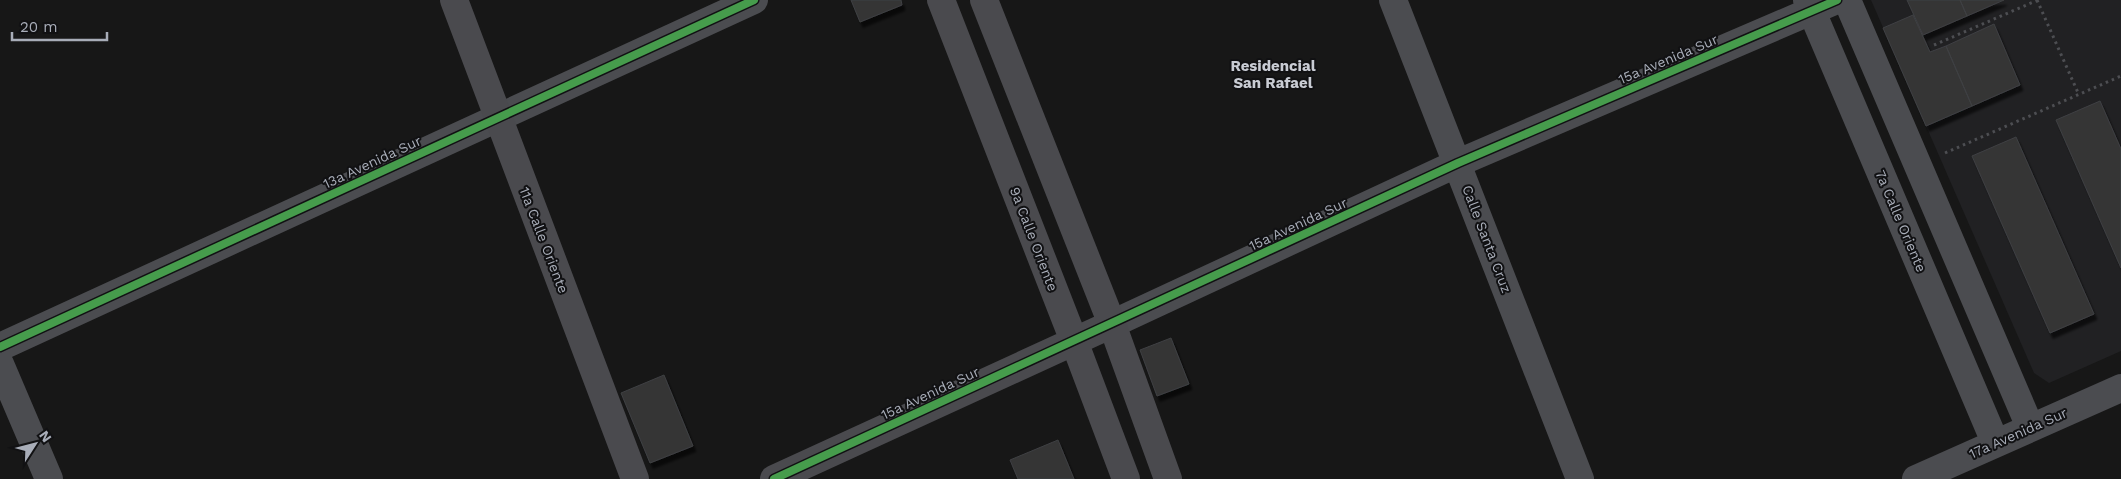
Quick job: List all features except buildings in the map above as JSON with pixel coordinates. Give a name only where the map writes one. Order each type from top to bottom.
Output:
[{"type":"street","name":"11a Calle Oriente","points":[[454,0],[634,479]]},
{"type":"street","name":"13a Avenida Sur","points":[[0,347],[754,0]]},
{"type":"street","name":"9a Calle Oriente","points":[[940,0],[1126,479]]},
{"type":"street","points":[[984,0],[1112,324],[1168,479]]},
{"type":"street","name":"Calle Santa Cruz","points":[[1393,0],[1580,479]]},
{"type":"street","name":"15a Avenida Sur","points":[[774,479],[1458,163],[1809,5],[1837,0]]},
{"type":"street","points":[[1847,0],[2030,427]]},
{"type":"street","name":"7a Calle Oriente","points":[[1809,5],[1995,442]]},
{"type":"street","points":[[0,364],[49,479]]},
{"type":"street","name":"17a Avenida Sur","points":[[1916,479],[1995,442],[2121,388]]},
{"type":"path","points":[[1934,45],[2037,0],[2079,95]]},
{"type":"path","points":[[1939,156],[2121,76]]},
{"type":"shaded area","points":[[1871,0],[2121,0],[2121,351],[2049,383],[2034,373]]},
{"type":"cycle path","points":[[0,347],[754,0]]},
{"type":"cycle path","points":[[774,479],[1458,163],[1837,0]]},
{"type":"district","name":"Residencial San Rafael","points":[[1273,74]]}]
